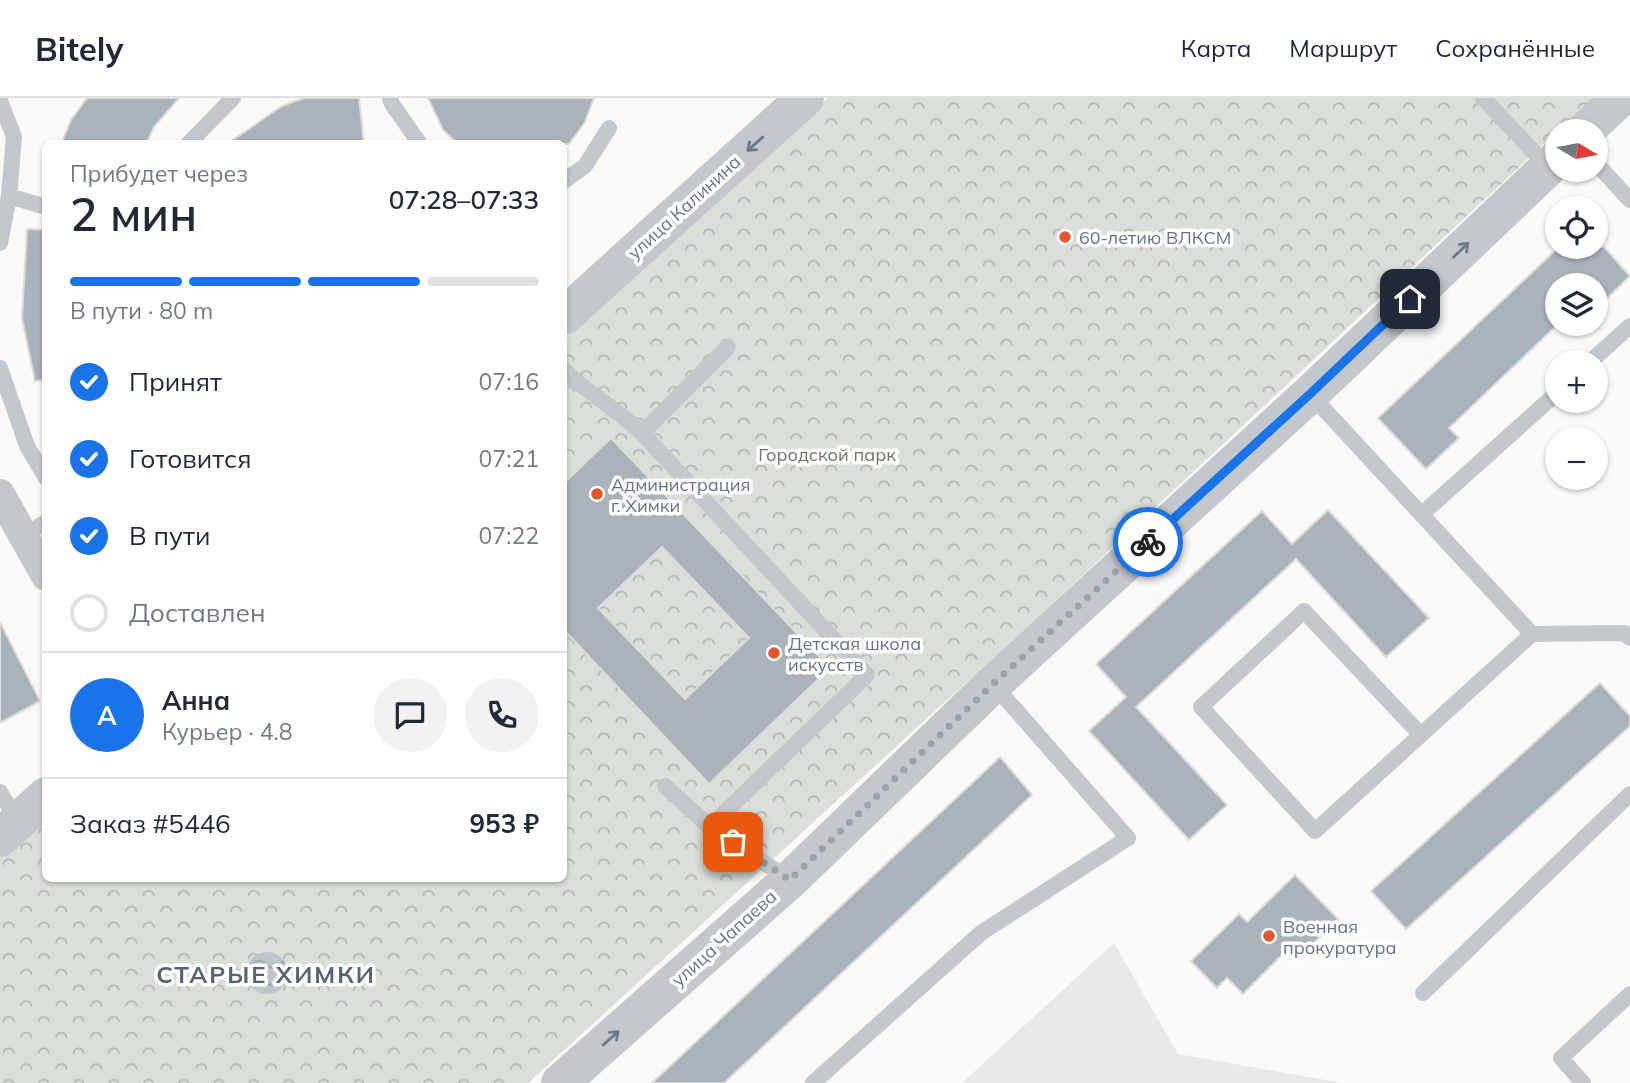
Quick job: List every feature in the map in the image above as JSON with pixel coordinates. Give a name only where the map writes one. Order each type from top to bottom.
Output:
[{"type":"street","points":[[1598,119],[1620,98]]},
{"type":"street","name":"улица Калинина","points":[[567,313],[789,103]]},
{"type":"street","name":"улица Чапаева","points":[[560,1083],[790,880],[993,684],[1310,394],[1545,170]]},
{"type":"street","points":[[0,494],[34,529],[42,560]]},
{"type":"street","points":[[6,817],[42,798]]},
{"type":"lane","points":[[192,140],[233,98]]},
{"type":"lane","points":[[390,98],[417,140]]},
{"type":"lane","points":[[1483,98],[1545,155]]},
{"type":"lane","points":[[0,101],[13,137],[9,196],[0,243]]},
{"type":"lane","points":[[567,179],[584,166],[609,128]]},
{"type":"lane","points":[[1608,176],[1630,200]]},
{"type":"lane","points":[[9,196],[42,206]]},
{"type":"lane","points":[[1603,350],[1630,326]]},
{"type":"lane","points":[[642,433],[728,346]]},
{"type":"lane","points":[[0,368],[27,446],[42,471]]},
{"type":"lane","points":[[567,373],[642,433],[866,675],[711,828]]},
{"type":"lane","points":[[1310,394],[1532,634]]},
{"type":"lane","points":[[1422,514],[1545,404]]},
{"type":"lane","points":[[1420,734],[1304,611],[1201,707],[1315,831],[1532,634],[1625,633],[1630,638]]},
{"type":"lane","points":[[813,1083],[981,933],[1128,838],[993,684]]},
{"type":"lane","points":[[665,786],[711,828],[790,880]]},
{"type":"lane","points":[[1423,993],[1630,794]]},
{"type":"lane","points":[[1583,1083],[1561,1058],[1630,993]]},
{"type":"shaded area","points":[[1114,943],[1178,1054],[1343,1083],[962,1083]]},
{"type":"green space","name":"Городской парк","points":[[828,98],[1593,98],[1571,119],[1545,119],[1545,143],[1051,605],[528,1083],[0,1083],[0,858],[42,819],[42,882],[567,882],[567,337]]},
{"type":"water","points":[[267,952],[282,958],[288,973],[282,988],[267,994],[252,988],[246,973],[252,958]]},
{"type":"building","points":[[87,98],[179,98],[154,127],[148,140],[63,140],[71,120]]},
{"type":"building","points":[[304,98],[359,98],[364,140],[233,140],[282,106]]},
{"type":"building","points":[[428,98],[594,98],[585,122],[569,144],[567,140],[454,140],[443,130]]},
{"type":"building","points":[[27,229],[42,230],[42,380],[35,381],[22,318]]},
{"type":"building","points":[[1608,251],[1630,276],[1608,297],[1608,273],[1545,273],[1545,336],[1449,428],[1459,438],[1426,469],[1378,418],[1546,259],[1608,259]]},
{"type":"building","name":"Детская школа искусств","points":[[611,438],[830,668],[709,784],[567,633],[567,480]],"holes":[[[662,547],[749,638],[685,699],[598,608]]]},
{"type":"building","points":[[1328,510],[1429,618],[1386,657],[1296,559],[1136,707],[1227,805],[1189,840],[1089,731],[1126,697],[1096,664],[1262,511],[1292,544]]},
{"type":"building","points":[[0,622],[40,701],[0,723]]},
{"type":"building","points":[[1600,683],[1630,716],[1630,726],[1406,929],[1371,891]]},
{"type":"building","points":[[1000,757],[1032,795],[724,1083],[652,1083]]},
{"type":"building","name":"Военная прокуратура","points":[[1295,875],[1338,919],[1297,960],[1287,950],[1243,994],[1227,978],[1217,988],[1191,961],[1239,914],[1247,922]]},
{"type":"way so far","points":[[733,842],[790,880],[993,684],[1148,542]]},
{"type":"place","name":"60-летию ВЛКСМ","points":[[1065,237]]},
{"type":"place","name":"Администрация г. Химки","points":[[597,494]]},
{"type":"place","name":"Детская школа искусств","points":[[774,653]]},
{"type":"place","name":"Военная прокуратура","points":[[1269,936]]},
{"type":"district","name":"СТАРЫЕ ХИМКИ","points":[[266,974]]},
{"type":"route","points":[[1148,542],[1410,299]]}]
